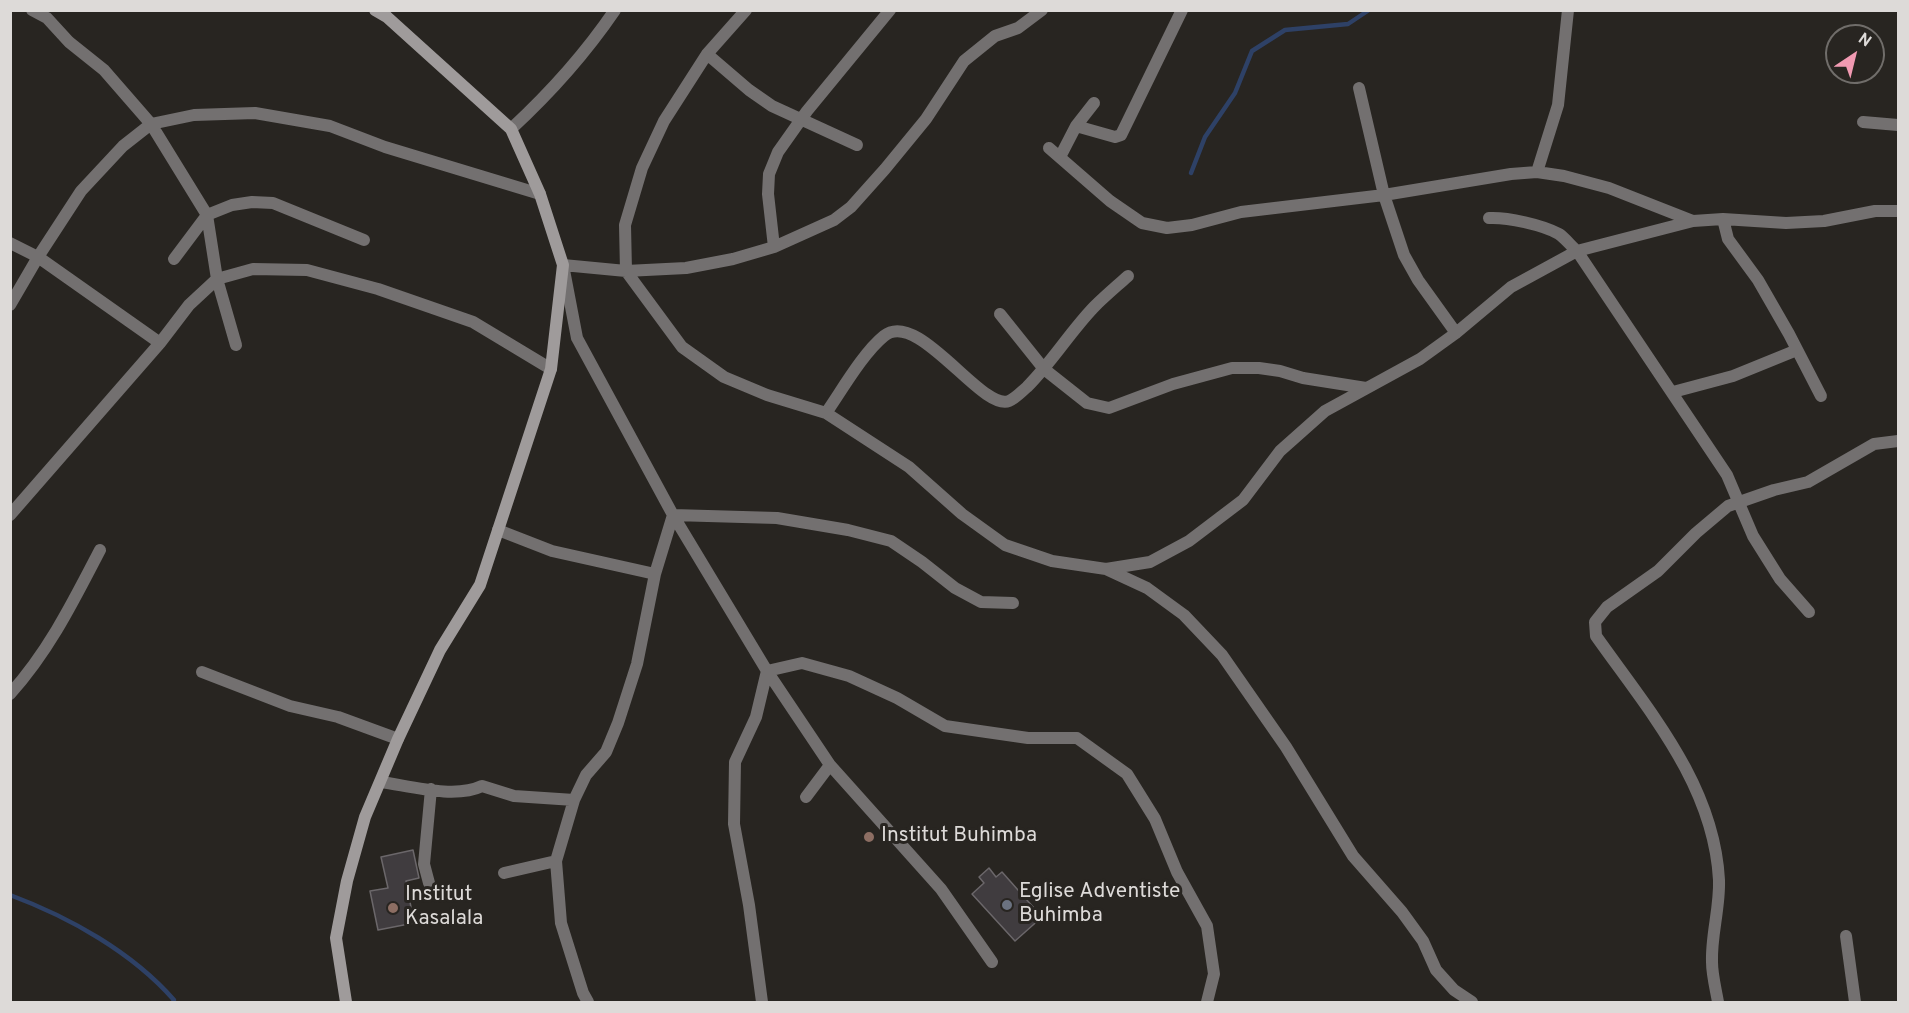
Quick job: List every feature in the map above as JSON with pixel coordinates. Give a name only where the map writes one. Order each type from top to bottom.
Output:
[{"type":"street","points":[[32,10],[47,18],[69,42],[104,70],[152,124],[207,215],[217,279],[236,345]]},
{"type":"street","points":[[375,10],[387,17],[511,129],[540,194],[563,265],[577,338],[673,515],[767,672],[830,765],[941,889],[992,962]]},
{"type":"street","points":[[511,129],[546,97],[597,36],[615,10]]},
{"type":"street","points":[[746,10],[707,54],[664,121],[642,168],[626,225],[626,271],[682,346],[724,377],[767,395],[826,413],[909,467],[962,514],[1005,545],[1052,561],[1106,569],[1147,588],[1184,615],[1222,655],[1286,747],[1353,856],[1402,912],[1423,941],[1436,970],[1454,990],[1472,1002]]},
{"type":"street","points":[[774,247],[768,194],[769,174],[778,152],[801,119],[890,10]]},
{"type":"street","points":[[563,265],[626,271],[686,268],[733,259],[774,247],[834,220],[851,207],[885,169],[926,118],[964,61],[995,36],[1018,28],[1042,10]]},
{"type":"street","points":[[1076,126],[1115,137],[1121,135],[1182,10]]},
{"type":"street","points":[[1537,172],[1558,105],[1568,10]]},
{"type":"street","points":[[707,54],[749,90],[772,106],[856,145]]},
{"type":"street","points":[[1359,88],[1384,195],[1404,255],[1418,280],[1456,333]]},
{"type":"street","points":[[1059,158],[1076,126],[1094,103]]},
{"type":"street","points":[[10,304],[81,190],[123,146],[152,124],[194,115],[255,113],[330,126],[385,147],[540,194]]},
{"type":"street","points":[[1863,122],[1899,125]]},
{"type":"street","points":[[1049,148],[1110,201],[1143,223],[1167,228],[1192,225],[1241,212],[1384,195],[1511,174],[1537,172],[1564,176],[1609,188],[1694,221]]},
{"type":"street","points":[[174,259],[207,215],[232,205],[252,202],[273,203],[364,240]]},
{"type":"street","points":[[1106,569],[1150,562],[1189,541],[1243,500],[1280,451],[1324,411],[1420,358],[1456,333],[1511,287],[1577,251],[1694,221],[1723,219],[1786,223],[1824,221],[1875,211],[1899,211]]},
{"type":"street","points":[[1489,218],[1546,228],[1560,235],[1577,251],[1727,475],[1758,545],[1780,579],[1809,612]]},
{"type":"street","points":[[1723,219],[1728,239],[1758,280],[1821,396]]},
{"type":"street","points":[[10,243],[38,257],[160,343]]},
{"type":"street","points":[[346,1002],[336,938],[347,880],[364,818],[440,650],[480,585],[551,369],[563,265]]},
{"type":"street","points":[[10,515],[160,343],[189,305],[217,279],[253,269],[306,270],[378,289],[473,322],[551,369]]},
{"type":"street","points":[[826,413],[867,355],[884,336],[893,331],[908,332],[997,401],[1008,402],[1044,369],[1094,308],[1128,276]]},
{"type":"street","points":[[1000,314],[1044,369],[1087,403],[1109,408],[1173,384],[1232,368],[1280,371],[1303,378],[1366,388]]},
{"type":"street","points":[[1673,393],[1733,376],[1797,350]]},
{"type":"street","points":[[1718,1002],[1712,963],[1718,873],[1716,853],[1699,793],[1675,747],[1596,636],[1595,622],[1607,607],[1658,571],[1728,506],[1774,490],[1808,482],[1874,444],[1899,441]]},
{"type":"street","points":[[588,1002],[583,993],[561,922],[556,861],[574,800],[586,775],[606,752],[618,723],[637,664],[655,574],[673,515]]},
{"type":"street","points":[[673,515],[777,518],[848,530],[891,541],[955,588],[981,602],[1013,603]]},
{"type":"street","points":[[498,530],[552,551],[655,574]]},
{"type":"street","points":[[10,694],[26,676],[66,617],[100,550]]},
{"type":"street","points":[[767,672],[802,663],[849,676],[897,698],[945,726],[1028,738],[1077,738],[1127,774],[1155,819],[1177,872],[1207,926],[1214,974],[1207,1002]]},
{"type":"street","points":[[202,672],[290,706],[338,717],[398,739]]},
{"type":"street","points":[[762,1002],[734,813],[735,762],[756,717],[767,672]]},
{"type":"street","points":[[806,797],[830,765]]},
{"type":"street","points":[[381,782],[461,791],[473,790],[482,786],[514,796],[574,800]]},
{"type":"street","points":[[429,883],[424,864],[431,789]]},
{"type":"street","points":[[504,873],[556,861]]},
{"type":"street","points":[[1846,936],[1855,1002]]},
{"type":"building","points":[[413,850],[419,878],[406,881],[414,923],[378,930],[370,891],[388,888],[381,857]]},
{"type":"building","name":"Eglise Adventiste Buhimba","points":[[989,868],[996,877],[1002,872],[1042,917],[1015,941],[972,894],[984,883],[979,877]]},
{"type":"waterway","points":[[1191,173],[1205,137],[1235,93],[1252,51],[1285,30],[1348,24],[1369,10]]},
{"type":"waterway","points":[[10,895],[77,925],[119,951],[139,966],[174,1000],[173,1002]]},
{"type":"place","name":"Institut Buhimba","points":[[869,837]]},
{"type":"place","name":"Eglise Adventiste Buhimba","points":[[1007,905]]},
{"type":"place","name":"Institut Kasalala","points":[[393,908]]}]
